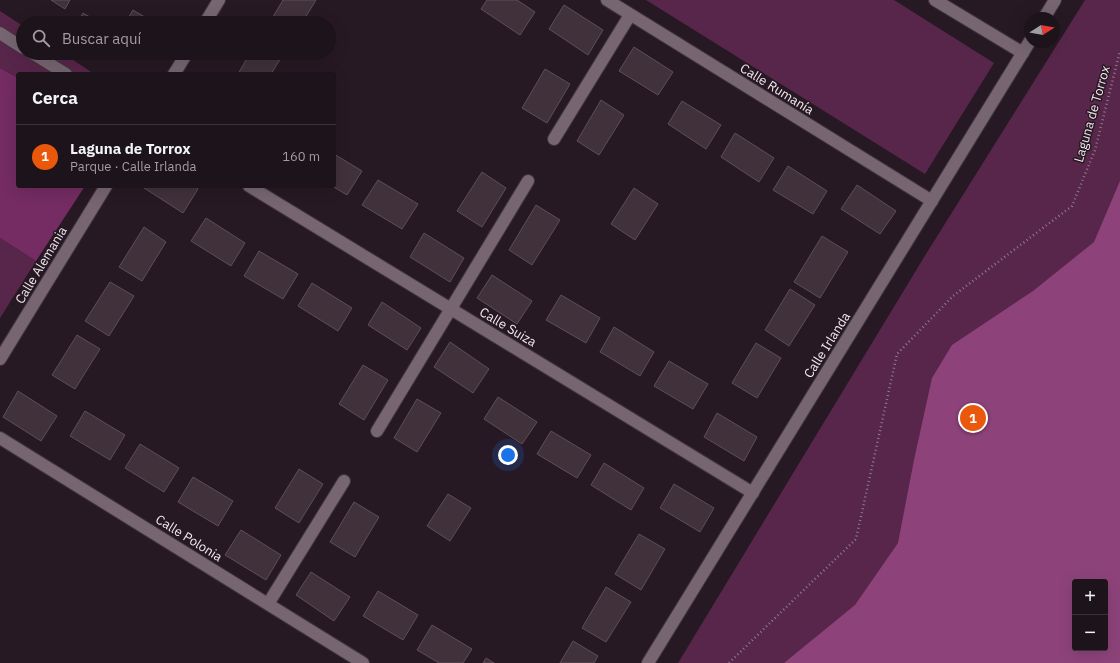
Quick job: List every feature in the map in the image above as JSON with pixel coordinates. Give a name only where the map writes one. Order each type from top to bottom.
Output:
[{"type":"street","points":[[209,16],[219,0]]},
{"type":"street","name":"Calle Rumanía","points":[[607,0],[932,201]]},
{"type":"street","points":[[935,0],[1023,54]]},
{"type":"street","points":[[1048,12],[1056,0]]},
{"type":"street","points":[[554,139],[630,15]]},
{"type":"street","points":[[0,33],[16,43]]},
{"type":"street","name":"Calle Irlanda","points":[[648,663],[1026,48]]},
{"type":"street","points":[[43,60],[63,72]]},
{"type":"street","points":[[175,72],[183,60]]},
{"type":"street","points":[[377,431],[528,181]]},
{"type":"street","name":"Calle Alemania","points":[[0,359],[105,188]]},
{"type":"street","name":"Calle Suiza","points":[[252,188],[753,493]]},
{"type":"street","name":"Calle Polonia","points":[[0,438],[363,663]]},
{"type":"street","points":[[268,604],[344,481]]},
{"type":"path","name":"Laguna de Torrox","points":[[729,663],[856,539],[897,354],[953,296],[1072,206],[1095,150],[1120,51]]},
{"type":"shaded area","points":[[646,0],[894,0],[994,63],[925,174]]},
{"type":"shaded area","points":[[1085,0],[1120,0],[1120,663],[678,663],[926,254],[1055,48],[1060,48],[1060,40]]},
{"type":"shaded area","points":[[0,11],[16,21],[16,60],[73,60],[91,72],[16,72],[16,77],[0,68]]},
{"type":"shaded area","points":[[0,68],[16,77],[16,188],[84,188],[36,261],[0,238]]},
{"type":"shaded area","points":[[1120,181],[1120,663],[784,663],[855,605],[898,543],[932,378],[952,345],[1033,291],[1094,242]]},
{"type":"shaded area","points":[[0,238],[36,261],[0,318]]},
{"type":"building","points":[[51,0],[70,0],[65,9]]},
{"type":"building","points":[[283,0],[316,0],[306,16],[274,16]]},
{"type":"building","points":[[487,0],[517,0],[535,12],[520,35],[481,9]]},
{"type":"building","points":[[564,5],[603,30],[588,55],[549,29]]},
{"type":"building","points":[[133,10],[143,16],[129,16]]},
{"type":"building","points":[[83,13],[88,16],[81,16]]},
{"type":"building","points":[[634,47],[673,72],[658,95],[619,71]]},
{"type":"building","points":[[246,60],[280,60],[272,72],[239,72]]},
{"type":"building","points":[[545,69],[570,84],[547,123],[522,108]]},
{"type":"building","points":[[601,100],[624,115],[599,155],[577,141]]},
{"type":"building","points":[[682,101],[721,125],[706,149],[668,124]]},
{"type":"building","points":[[735,133],[774,158],[759,182],[721,157]]},
{"type":"building","points":[[336,155],[362,171],[347,195],[335,188]]},
{"type":"building","points":[[788,166],[827,191],[813,214],[773,190]]},
{"type":"building","points":[[482,172],[506,188],[482,227],[457,211]]},
{"type":"building","points":[[378,180],[418,204],[402,229],[362,205]]},
{"type":"building","points":[[857,185],[896,211],[880,234],[841,209]]},
{"type":"building","points":[[144,188],[198,189],[183,213]]},
{"type":"building","points":[[634,188],[658,204],[635,240],[611,224]]},
{"type":"building","points":[[536,205],[560,220],[532,265],[509,250]]},
{"type":"building","points":[[206,218],[245,243],[231,266],[191,241]]},
{"type":"building","points":[[144,227],[166,242],[142,281],[119,267]]},
{"type":"building","points":[[424,233],[464,258],[450,282],[410,257]]},
{"type":"building","points":[[822,236],[848,252],[820,298],[794,282]]},
{"type":"building","points":[[259,251],[298,274],[283,299],[244,276]]},
{"type":"building","points":[[492,275],[532,301],[517,324],[477,298]]},
{"type":"building","points":[[110,282],[134,296],[109,336],[85,321]]},
{"type":"building","points":[[312,283],[352,308],[338,331],[298,306]]},
{"type":"building","points":[[790,289],[815,305],[789,346],[765,330]]},
{"type":"building","points":[[561,295],[600,318],[586,343],[546,320]]},
{"type":"building","points":[[382,302],[421,328],[407,350],[368,325]]},
{"type":"building","points":[[614,327],[654,352],[640,376],[600,352]]},
{"type":"building","points":[[77,335],[100,349],[75,389],[52,375]]},
{"type":"building","points":[[450,342],[489,369],[473,393],[434,367]]},
{"type":"building","points":[[756,343],[781,358],[757,398],[732,383]]},
{"type":"building","points":[[669,361],[708,384],[693,409],[654,386]]},
{"type":"building","points":[[363,365],[388,380],[364,420],[339,404]]},
{"type":"building","points":[[18,391],[57,416],[41,441],[3,417]]},
{"type":"building","points":[[498,397],[537,422],[522,444],[484,419]]},
{"type":"building","points":[[417,399],[441,413],[417,452],[394,438]]},
{"type":"building","points":[[85,411],[125,435],[110,460],[70,436]]},
{"type":"building","points":[[717,413],[757,437],[744,461],[704,437]]},
{"type":"building","points":[[551,431],[591,455],[577,478],[537,454]]},
{"type":"building","points":[[140,444],[179,468],[164,492],[125,468]]},
{"type":"building","points":[[604,463],[644,488],[631,510],[591,485]]},
{"type":"building","points":[[299,469],[323,484],[299,523],[275,508]]},
{"type":"building","points":[[193,477],[233,501],[218,526],[178,502]]},
{"type":"building","points":[[674,484],[714,508],[700,532],[660,508]]},
{"type":"building","points":[[448,494],[471,508],[450,541],[427,526]]},
{"type":"building","points":[[354,502],[379,517],[355,557],[330,542]]},
{"type":"building","points":[[241,530],[281,555],[266,580],[225,555]]},
{"type":"building","points":[[639,534],[665,549],[641,590],[615,574]]},
{"type":"building","points":[[311,572],[350,597],[334,621],[296,595]]},
{"type":"building","points":[[606,587],[631,602],[606,642],[582,628]]},
{"type":"building","points":[[378,591],[418,615],[403,640],[363,616]]},
{"type":"building","points":[[432,625],[472,649],[463,663],[439,663],[417,650]]},
{"type":"building","points":[[573,641],[598,656],[594,663],[560,663]]},
{"type":"building","points":[[486,658],[494,663],[483,663]]},
{"type":"place","name":"Laguna de Torrox","points":[[973,418]]}]
